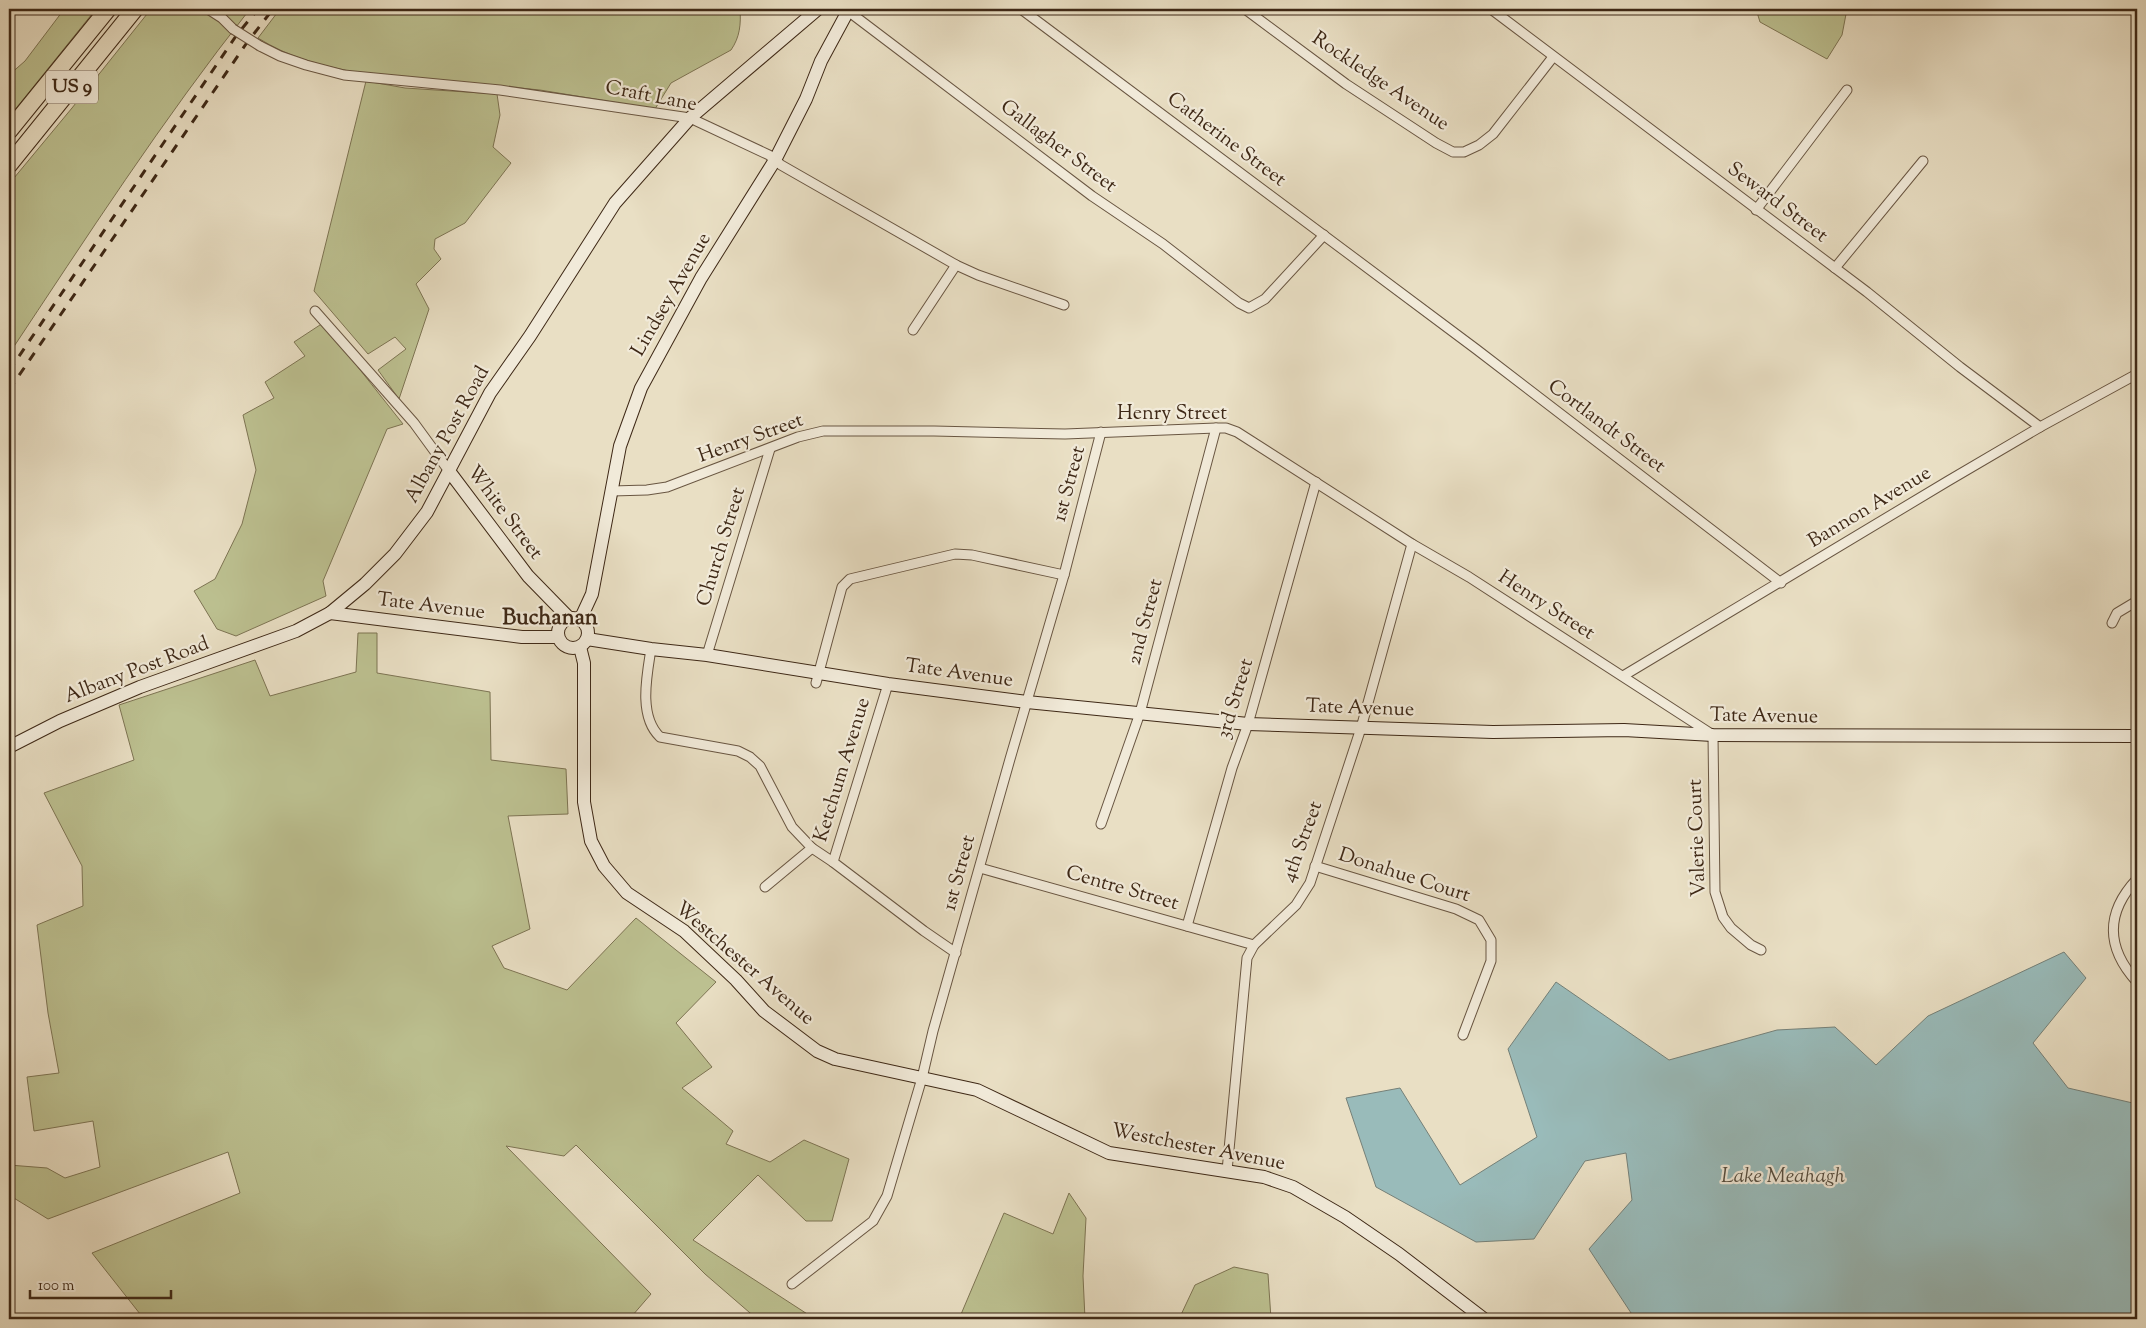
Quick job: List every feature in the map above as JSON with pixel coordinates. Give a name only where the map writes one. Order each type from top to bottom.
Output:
[{"type":"highway","name":"US 9","points":[[9,131],[108,9]]},
{"type":"highway","name":"US 9","points":[[9,165],[135,9]]},
{"type":"street","name":"Craft Lane","points":[[208,9],[222,18],[232,29],[280,56],[344,75],[500,90],[690,118],[769,155],[956,264],[978,274],[1064,305]]},
{"type":"street","name":"Albany Post Road","points":[[9,747],[60,721],[114,698],[179,673],[281,638],[330,613],[365,584],[401,547],[427,512],[490,394],[530,336],[615,202],[690,118],[818,9]]},
{"type":"street","name":"Catherine Street","points":[[1021,9],[1410,300]]},
{"type":"street","name":"Rockledge Avenue","points":[[1246,9],[1346,84],[1436,143],[1454,152],[1464,152],[1480,145],[1493,134],[1553,57]]},
{"type":"street","name":"Seward Street","points":[[1491,9],[1835,268],[1960,367],[2040,427]]},
{"type":"street","name":"Gallagher Street","points":[[848,10],[1092,196],[1248,307],[1256,305],[1264,299],[1324,235]]},
{"type":"street","name":"Lindsey Avenue","points":[[575,619],[592,594],[620,446],[641,388],[700,278],[775,160],[806,99],[821,61],[848,10]]},
{"type":"street","points":[[1756,210],[1847,90]]},
{"type":"street","points":[[1835,268],[1923,161]]},
{"type":"street","points":[[913,330],[956,264]]},
{"type":"street","name":"Cortlandt Street","points":[[1410,300],[1631,469],[1712,528],[1781,583]]},
{"type":"street","name":"White Street","points":[[315,311],[414,423],[528,576],[575,619]]},
{"type":"street","name":"Bannon Avenue","points":[[1623,676],[2040,427],[2137,374]]},
{"type":"street","name":"2nd Street","points":[[1101,824],[1140,713],[1216,428]]},
{"type":"street","name":"Henry Street","points":[[612,491],[647,490],[667,487],[798,437],[824,431],[1101,432],[1226,428],[1237,432],[1412,544],[1468,576],[1714,736]]},
{"type":"street","name":"1st Street","points":[[792,1284],[873,1221],[880,1212],[887,1196],[1064,575],[1101,432]]},
{"type":"street","name":"Church Street","points":[[707,655],[770,449]]},
{"type":"street","name":"3rd Street","points":[[1187,926],[1232,768],[1248,724],[1316,482]]},
{"type":"street","name":"4th Street","points":[[1227,1171],[1247,958],[1254,944],[1296,905],[1310,883],[1361,728],[1412,544]]},
{"type":"street","points":[[817,677],[831,622],[845,582],[850,579],[955,554],[972,555],[1064,575]]},
{"type":"street","points":[[2112,622],[2117,613],[2137,601]]},
{"type":"street","name":"Tate Avenue","points":[[330,613],[522,637],[558,638]]},
{"type":"street","points":[[575,619],[587,628],[584,643],[567,647],[558,638],[560,626],[575,619]]},
{"type":"street","name":"Tate Avenue","points":[[584,643],[707,655],[817,677],[1027,702],[1248,724],[1493,732],[1624,730],[1714,736],[2137,736]]},
{"type":"street","name":"Westchester Avenue","points":[[584,643],[584,802],[591,841],[611,875],[627,893],[684,931],[736,980],[764,1011],[817,1051],[835,1059],[854,1064],[977,1090],[1109,1153],[1194,1168],[1264,1177],[1293,1187],[1344,1217],[1399,1254],[1484,1319]]},
{"type":"street","points":[[651,649],[646,678],[647,702],[653,731],[660,737],[738,751],[750,757],[760,766],[792,827],[812,848],[833,862]]},
{"type":"street","name":"Ketchum Avenue","points":[[888,684],[833,862],[956,953]]},
{"type":"street","name":"Valerie Court","points":[[1714,736],[1715,892],[1723,917],[1731,928],[1751,945],[1761,950]]},
{"type":"street","points":[[765,886],[812,848]]},
{"type":"street","name":"Donahue Court","points":[[1315,866],[1456,909],[1479,920],[1491,940],[1491,961],[1463,1035]]},
{"type":"street","name":"Centre Street","points":[[980,868],[1254,944]]},
{"type":"street","points":[[2137,880],[2123,894],[2114,922],[2114,938],[2118,955],[2125,968],[2137,982]]},
{"type":"green space","points":[[61,9],[96,9],[9,117],[9,75],[25,61],[62,12]]},
{"type":"green space","points":[[151,9],[250,9],[186,93],[96,223],[9,354],[9,184]]},
{"type":"green space","points":[[280,9],[740,9],[740,20],[738,35],[731,50],[671,83],[655,109],[540,90],[354,72],[316,63],[292,55],[258,38]]},
{"type":"green space","points":[[1756,9],[1847,9],[1842,35],[1827,59],[1760,22]]},
{"type":"green space","points":[[366,81],[405,88],[497,94],[500,115],[493,147],[511,163],[465,223],[435,239],[434,249],[441,259],[416,284],[429,309],[399,399],[378,370],[406,349],[395,337],[368,354],[314,291]]},
{"type":"green space","points":[[323,323],[403,424],[387,429],[323,581],[326,596],[236,636],[217,629],[194,591],[215,579],[242,524],[256,470],[243,415],[274,398],[265,382],[305,356],[294,342]]},
{"type":"green space","points":[[358,633],[377,633],[377,673],[490,692],[491,760],[566,769],[568,814],[508,816],[530,929],[492,946],[504,968],[567,990],[636,918],[716,982],[676,1023],[712,1067],[682,1088],[733,1131],[726,1144],[770,1162],[804,1140],[849,1159],[832,1221],[806,1221],[758,1175],[693,1240],[815,1319],[757,1319],[705,1274],[576,1145],[564,1156],[506,1146],[651,1294],[632,1316],[636,1319],[144,1319],[92,1253],[240,1193],[228,1152],[48,1219],[9,1195],[9,1165],[47,1168],[65,1178],[100,1167],[93,1121],[34,1131],[27,1077],[59,1073],[48,1013],[37,925],[83,906],[82,866],[44,793],[134,760],[119,705],[255,660],[270,696],[356,672]]},
{"type":"green space","points":[[1069,1193],[1086,1218],[1083,1276],[1085,1319],[959,1319],[1004,1213],[1053,1234]]},
{"type":"green space","points":[[1234,1267],[1268,1274],[1271,1319],[1179,1319],[1195,1285]]},
{"type":"water","name":"Lake Meahagh","points":[[2064,952],[2086,978],[2033,1043],[2068,1088],[2137,1104],[2137,1319],[1635,1319],[1589,1249],[1632,1200],[1626,1153],[1585,1161],[1534,1239],[1476,1242],[1376,1187],[1346,1098],[1400,1088],[1460,1185],[1537,1137],[1508,1049],[1556,982],[1669,1060],[1777,1030],[1835,1027],[1876,1065],[1928,1016]]},
{"type":"railway","points":[[9,371],[236,36],[258,9]]},
{"type":"railway","points":[[9,390],[246,44],[273,9]]},
{"type":"district","name":"Buchanan","points":[[550,619]]}]
